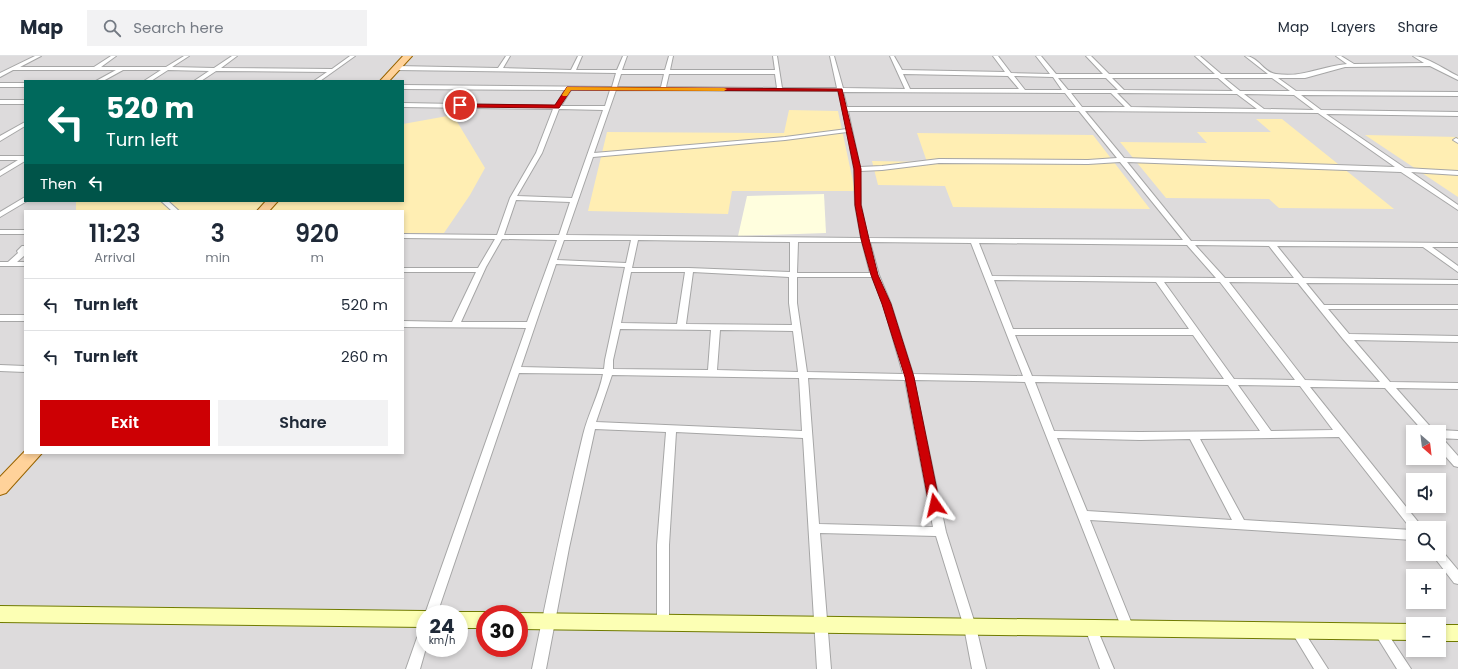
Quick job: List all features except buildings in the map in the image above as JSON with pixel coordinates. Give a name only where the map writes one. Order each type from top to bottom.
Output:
[{"type":"main road","points":[[385,80],[408,56]]},
{"type":"main road","points":[[264,210],[271,202]]},
{"type":"main road","points":[[0,488],[32,454]]},
{"type":"street","points":[[0,75],[39,56]]},
{"type":"street","points":[[96,68],[114,56]]},
{"type":"street","points":[[149,80],[187,56]]},
{"type":"street","points":[[199,80],[235,56]]},
{"type":"street","points":[[318,80],[353,56]]},
{"type":"street","points":[[500,70],[508,56]]},
{"type":"street","points":[[573,71],[580,56]]},
{"type":"street","points":[[434,605],[514,370],[625,56]]},
{"type":"street","points":[[663,89],[671,56]]},
{"type":"street","points":[[775,56],[780,89]]},
{"type":"street","points":[[832,56],[850,130],[857,169],[858,205],[865,239],[874,275],[886,304],[910,377],[940,532],[970,627],[979,669]]},
{"type":"street","points":[[892,56],[901,72],[908,90]]},
{"type":"street","points":[[995,56],[1023,91]]},
{"type":"street","points":[[1038,56],[1188,242],[1222,279],[1411,521]]},
{"type":"street","points":[[1088,56],[1123,92]]},
{"type":"street","points":[[1197,56],[1237,92],[1262,110]]},
{"type":"street","points":[[1247,56],[1274,75],[1320,112],[1404,171],[1455,203],[1458,208]]},
{"type":"street","points":[[1338,56],[1353,66]]},
{"type":"street","points":[[1415,56],[1458,78]]},
{"type":"street","points":[[901,72],[1054,76],[1305,76],[1335,68],[1353,66],[1432,64]]},
{"type":"street","points":[[14,69],[122,68],[165,70],[331,70]]},
{"type":"street","points":[[102,80],[122,68]]},
{"type":"street","points":[[396,68],[500,70],[561,74],[573,71],[777,72]]},
{"type":"street","points":[[0,85],[24,85]]},
{"type":"street","points":[[404,87],[556,85],[569,88],[663,89],[1458,94]]},
{"type":"street","points":[[455,325],[480,270],[500,237],[513,198],[539,153],[557,107],[569,88]]},
{"type":"street","points":[[1112,92],[1130,109]]},
{"type":"street","points":[[0,102],[24,102]]},
{"type":"street","points":[[404,105],[607,108]]},
{"type":"street","points":[[845,109],[1262,110],[1458,114]]},
{"type":"street","points":[[0,139],[24,125]]},
{"type":"street","points":[[590,155],[641,149],[786,139],[850,130]]},
{"type":"street","points":[[0,158],[24,158]]},
{"type":"street","points":[[0,174],[24,159]]},
{"type":"street","points":[[857,169],[882,168],[939,160],[1048,162],[1122,160],[1358,167],[1404,171],[1458,173]]},
{"type":"street","points":[[513,198],[574,200]]},
{"type":"street","points":[[0,215],[24,200]]},
{"type":"street","points":[[165,202],[175,210]]},
{"type":"street","points":[[0,232],[24,232]]},
{"type":"street","points":[[404,236],[1458,245]]},
{"type":"street","points":[[539,669],[548,621],[591,425],[610,372],[609,360],[635,238]]},
{"type":"street","points":[[794,239],[793,303],[803,375],[824,669]]},
{"type":"street","points":[[974,240],[1128,629]]},
{"type":"street","points":[[1271,243],[1346,337],[1424,425]]},
{"type":"street","points":[[1425,245],[1458,270]]},
{"type":"street","points":[[10,264],[22,254],[21,251],[24,249]]},
{"type":"street","points":[[553,262],[628,268],[793,275],[874,275]]},
{"type":"street","points":[[0,264],[24,264]]},
{"type":"street","points":[[404,270],[480,270]]},
{"type":"street","points":[[681,327],[689,270]]},
{"type":"street","points":[[990,278],[1458,282]]},
{"type":"street","points":[[1158,279],[1194,332],[1232,382],[1268,434]]},
{"type":"street","points":[[1322,308],[1458,307]]},
{"type":"street","points":[[0,318],[24,318]]},
{"type":"street","points":[[404,324],[530,325]]},
{"type":"street","points":[[616,326],[796,328]]},
{"type":"street","points":[[712,373],[716,327]]},
{"type":"street","points":[[1011,332],[1194,332]]},
{"type":"street","points":[[1346,337],[1458,339]]},
{"type":"street","points":[[0,368],[24,369]]},
{"type":"street","points":[[514,370],[1458,386]]},
{"type":"street","points":[[591,425],[807,435]]},
{"type":"street","points":[[663,622],[663,545],[671,429]]},
{"type":"street","points":[[1051,434],[1193,435],[1342,433]]},
{"type":"street","points":[[1446,434],[1458,435]]},
{"type":"street","points":[[1193,435],[1240,524]]},
{"type":"street","points":[[1446,450],[1458,463]]},
{"type":"street","points":[[1083,515],[1406,535]]},
{"type":"street","points":[[814,528],[940,532]]},
{"type":"street","points":[[1444,561],[1458,579]]},
{"type":"street","points":[[0,614],[416,619]]},
{"type":"street","points":[[528,620],[1406,632]]},
{"type":"street","points":[[1091,628],[1107,669]]},
{"type":"street","points":[[1297,631],[1321,669]]},
{"type":"street","points":[[1380,632],[1404,669]]},
{"type":"street","points":[[1446,633],[1458,633]]},
{"type":"street","points":[[413,669],[417,657]]},
{"type":"shaded area","points":[[0,56],[1458,56],[1458,669],[0,669]]},
{"type":"shaded area","points":[[824,194],[826,233],[738,236],[747,196]]},
{"type":"sand","points":[[789,110],[838,111],[855,191],[732,191],[728,214],[588,211],[607,132],[784,133]]},
{"type":"sand","points":[[453,115],[485,168],[470,195],[444,233],[404,233],[404,210],[264,210],[271,202],[404,202],[404,124]]},
{"type":"sand","points":[[1256,119],[1282,119],[1394,209],[1279,208],[1269,199],[1166,198],[1120,142],[1207,143],[1197,132],[1271,132]]},
{"type":"sand","points":[[917,133],[1093,135],[1150,209],[953,207],[945,186],[878,185],[872,161],[927,162]]},
{"type":"sand","points":[[1365,135],[1458,137],[1458,197]]},
{"type":"sand","points":[[76,202],[264,202],[256,210],[76,210]]},
{"type":"slow traffic","points":[[565,95],[569,88],[724,89]]},
{"type":"route","points":[[460,105],[557,107],[569,88],[840,90],[850,130],[857,169],[858,205],[865,239],[874,275],[886,304],[910,377],[935,505]]}]
